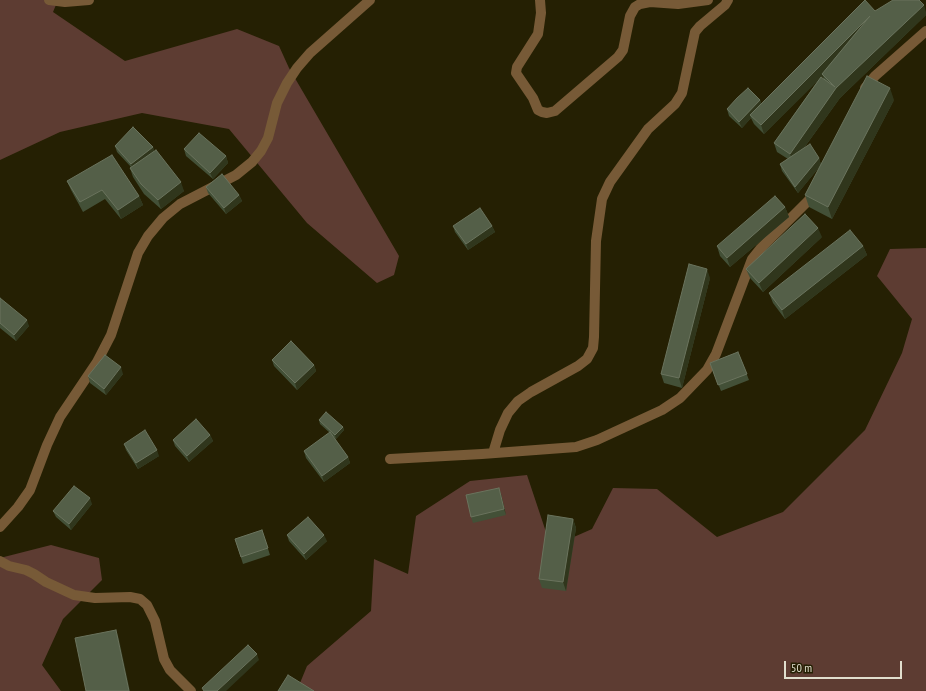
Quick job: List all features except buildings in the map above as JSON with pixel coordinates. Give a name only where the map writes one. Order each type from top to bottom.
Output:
[{"type":"street","points":[[49,0],[65,2],[89,0]]},
{"type":"street","points":[[0,527],[18,507],[30,490],[47,445],[60,417],[97,362],[111,335],[138,252],[148,236],[163,218],[180,204],[236,175],[252,162],[262,151],[268,138],[277,103],[287,83],[297,68],[310,54],[370,0]]},
{"type":"street","points":[[540,0],[541,13],[538,34],[517,67],[516,73],[533,98],[538,110],[546,113],[555,111],[618,57],[623,50],[630,16],[635,7],[640,4],[650,2],[678,4],[708,0]]},
{"type":"street","points":[[493,454],[500,430],[508,413],[518,401],[531,392],[578,366],[587,359],[593,348],[596,241],[602,199],[610,182],[644,134],[675,104],[682,93],[694,32],[725,5],[728,0]]},
{"type":"street","points":[[858,99],[875,76],[926,31]]},
{"type":"street","points":[[390,459],[493,454],[576,447],[597,440],[662,410],[680,398],[707,370],[716,354],[752,259],[760,248],[808,202],[819,183]]},
{"type":"street","points":[[0,561],[8,566],[26,570],[46,582],[74,595],[95,598],[130,597],[140,599],[147,605],[155,621],[164,659],[170,670],[191,691]]},
{"type":"shaded area","points":[[0,0],[58,0],[53,12],[125,61],[237,29],[279,46],[289,68],[399,256],[394,275],[377,283],[307,223],[229,129],[142,113],[60,132],[0,160]]},
{"type":"shaded area","points":[[926,248],[926,691],[307,691],[300,683],[307,666],[371,611],[374,559],[408,574],[416,516],[470,481],[527,475],[551,547],[592,529],[613,488],[657,489],[717,537],[783,512],[865,430],[902,353],[912,319],[877,276],[890,249]]},
{"type":"shaded area","points":[[51,545],[99,558],[102,580],[63,619],[42,665],[61,691],[0,691],[0,558]]}]
